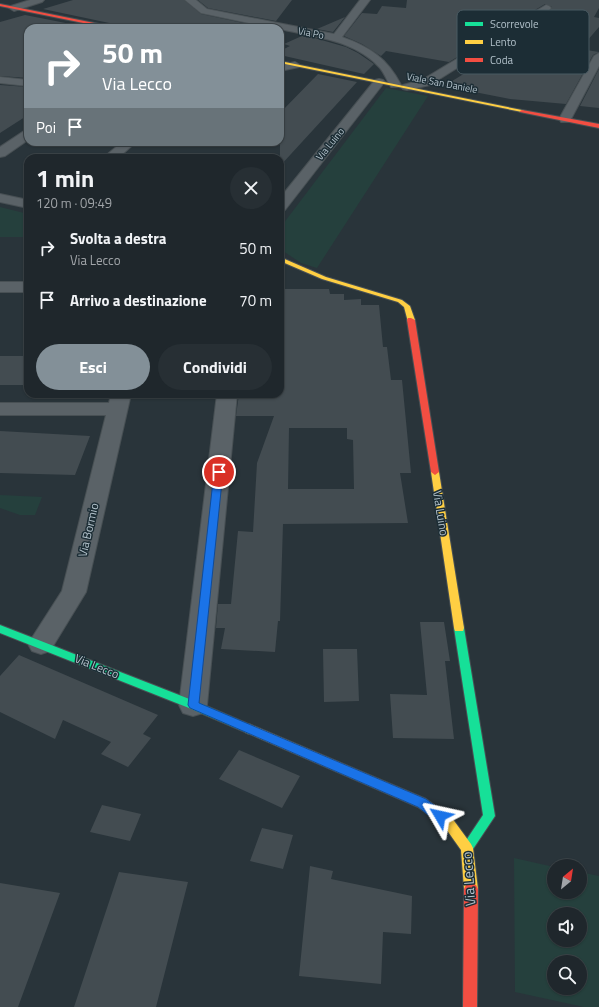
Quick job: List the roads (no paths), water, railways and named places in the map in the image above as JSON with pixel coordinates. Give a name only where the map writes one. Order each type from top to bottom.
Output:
[{"type":"street","points":[[14,8],[39,0]]},
{"type":"street","name":"Via Po","points":[[190,0],[204,11],[268,24]]},
{"type":"street","points":[[336,38],[365,0]]},
{"type":"street","points":[[0,5],[94,24]]},
{"type":"street","name":"Via Po","points":[[284,27],[336,38],[351,43],[384,66],[395,85]]},
{"type":"street","points":[[564,119],[599,56]]},
{"type":"street","name":"Viale San Daniele","points":[[284,63],[599,126]]},
{"type":"street","points":[[407,87],[426,83],[457,64]]},
{"type":"street","points":[[284,67],[294,65]]},
{"type":"street","points":[[0,80],[24,83]]},
{"type":"street","name":"Via Luino","points":[[284,201],[379,82]]},
{"type":"street","points":[[0,153],[24,137]]},
{"type":"street","points":[[115,154],[125,146]]},
{"type":"street","points":[[0,198],[24,203]]},
{"type":"street","name":"Via Luino","points":[[284,261],[293,266],[351,287],[400,301],[407,306],[409,310],[489,816],[467,848]]},
{"type":"street","points":[[0,287],[24,287]]},
{"type":"street","points":[[194,705],[227,398]]},
{"type":"street","name":"Via Bormio","points":[[0,409],[119,402],[74,592],[41,644]]},
{"type":"street","name":"Via Lecco","points":[[0,629],[194,705],[422,803],[448,822],[467,848],[471,878],[470,1007]]}]
